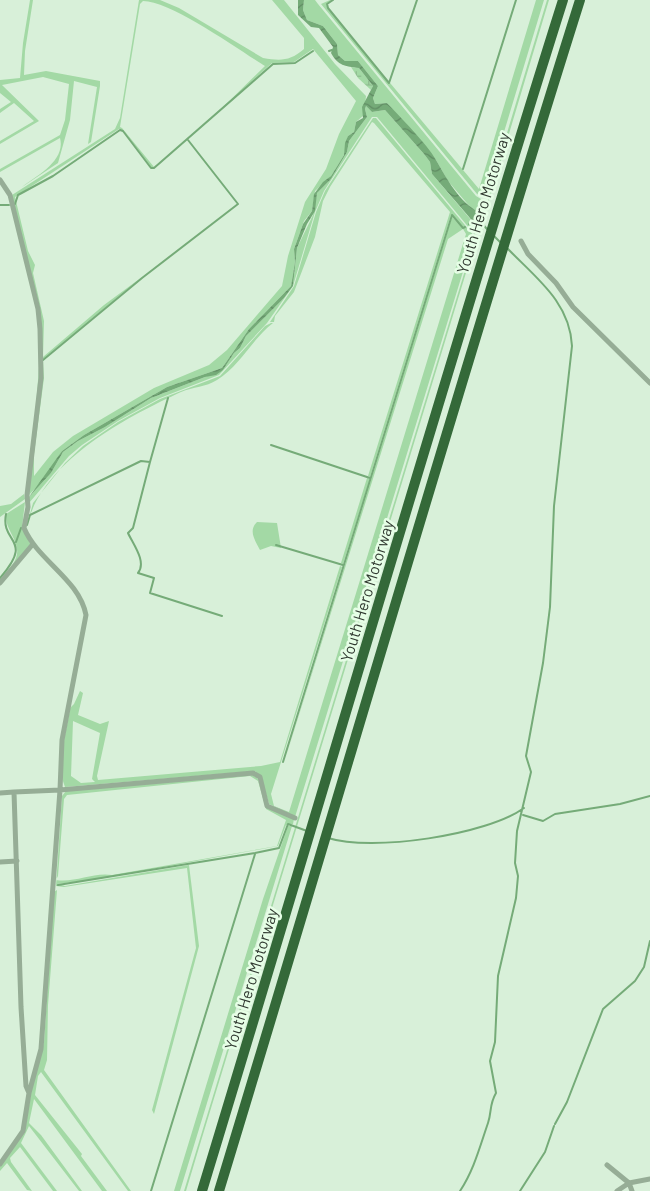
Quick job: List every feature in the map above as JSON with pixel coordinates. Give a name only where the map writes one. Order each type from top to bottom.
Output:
[{"type":"highway","name":"Youth Hero Motorway","points":[[202,1191],[314,825],[485,246],[563,0]]},
{"type":"highway","name":"Youth Hero Motorway","points":[[219,1191],[325,844],[507,230],[580,0]]},
{"type":"street","points":[[0,180],[10,195],[39,316],[41,378],[24,528],[33,544],[78,595],[86,615],[62,740],[41,1049],[29,1093],[23,1131],[0,1164]]},
{"type":"street","points":[[521,241],[528,254],[556,283],[573,307],[650,383]]},
{"type":"street","points":[[0,583],[33,544]]},
{"type":"street","points":[[0,793],[60,790],[253,773],[260,777],[267,806],[295,818]]},
{"type":"street","points":[[14,792],[21,1007],[26,1086],[29,1093]]},
{"type":"street","points":[[0,862],[17,860]]},
{"type":"street","points":[[607,1165],[629,1183],[632,1191]]},
{"type":"street","points":[[617,1191],[629,1183],[650,1179]]},
{"type":"green space","points":[[30,0],[33,0],[25,51],[24,75],[46,71],[100,81],[100,86],[91,142],[88,144],[97,87],[74,81],[70,120],[58,163],[22,187],[42,173],[54,161],[59,154],[60,138],[0,172],[0,169],[60,135],[65,120],[69,84],[43,77],[2,85],[39,121],[0,144],[0,141],[34,121],[14,103],[0,113],[0,109],[11,102],[0,93],[0,80],[20,78]]},
{"type":"green space","points":[[139,0],[160,0],[179,8],[263,58],[280,60],[290,58],[304,49],[304,38],[272,0],[284,0],[335,64],[366,96],[364,115],[356,122],[354,132],[348,136],[344,155],[331,176],[315,191],[312,211],[304,221],[294,249],[295,262],[291,286],[249,329],[222,368],[167,387],[84,435],[62,451],[46,477],[29,495],[42,329],[12,195],[115,129],[120,118]],"holes":[[[143,1],[155,3],[187,17],[265,66],[217,113],[272,63],[294,62],[313,49],[356,101],[339,134],[326,169],[305,202],[288,256],[282,286],[227,350],[209,365],[154,388],[73,436],[53,452],[34,476],[34,454],[44,378],[43,359],[142,277],[104,305],[43,357],[44,321],[33,273],[35,265],[28,251],[15,197],[119,129],[124,131],[151,167],[154,167],[122,128],[120,127],[140,4]]]},
{"type":"green space","points":[[304,0],[315,0],[476,196],[486,202],[482,214],[471,208],[448,181],[436,160],[387,103],[375,104],[373,98],[378,86],[358,61],[345,61],[338,55],[337,44],[323,26],[307,20],[303,10]]},
{"type":"green space","points":[[332,0],[326,4],[328,9],[479,189],[536,0],[544,0],[484,198],[477,194],[321,4]]},
{"type":"green space","points":[[547,0],[549,0],[488,204],[488,196]]},
{"type":"green space","points":[[351,67],[359,68],[373,86],[371,90],[358,78]]},
{"type":"green space","points":[[366,106],[372,112],[385,110],[424,154],[430,162],[432,174],[477,227],[475,235],[377,117],[372,117],[324,191],[315,212],[293,286],[297,248],[313,215],[317,193],[331,179],[347,152],[349,141],[367,117]]},
{"type":"green space","points":[[373,118],[376,118],[466,226],[463,227],[451,215],[370,477],[368,476],[450,212],[372,122],[330,187],[323,201],[315,237],[294,292],[275,316],[274,322],[270,322],[294,286],[316,212],[325,191]]},
{"type":"green space","points":[[452,217],[463,229],[448,239],[284,763]]},
{"type":"green space","points":[[466,226],[474,236],[295,817],[269,804],[261,776],[255,771],[65,787],[62,777],[61,758],[70,708],[80,691],[83,693],[78,715],[100,724],[109,721],[97,776],[98,780],[261,766],[280,762],[340,566],[342,567],[271,794],[274,806],[289,812],[466,234],[463,229]],"holes":[[[73,721],[100,733],[92,779],[95,782],[81,783],[71,776]]]},
{"type":"green space","points":[[476,240],[186,1191],[184,1191],[470,254]]},
{"type":"green space","points":[[293,286],[267,323],[219,375],[160,398],[118,421],[82,445],[69,456],[29,503],[29,497],[51,473],[63,452],[78,441],[105,427],[151,398],[223,370],[234,353],[240,348],[246,336],[284,298]]},
{"type":"green space","points":[[273,323],[239,360],[217,380],[181,392],[112,428],[68,461],[55,476],[65,463],[83,446],[118,422],[160,399],[220,376],[265,326]]},
{"type":"green space","points":[[367,478],[370,479],[343,564],[341,563]]},
{"type":"green space","points":[[47,486],[36,502],[27,525],[33,503]]},
{"type":"green space","points":[[24,494],[25,499],[0,517],[0,506],[11,504]]},
{"type":"green space","points":[[25,502],[22,528],[31,545],[0,581],[15,561],[17,552],[15,541],[6,520],[6,514]]},
{"type":"green space","points":[[257,522],[277,523],[281,548],[271,546],[260,550],[254,539],[253,532],[254,525]]},
{"type":"green space","points":[[253,775],[258,779],[267,806],[294,819],[293,824],[286,825],[278,846],[104,878],[57,884],[65,886],[189,865],[199,946],[154,1114],[152,1110],[196,948],[187,868],[64,887],[56,886],[56,880],[63,881],[105,874],[112,875],[277,846],[286,820],[266,809],[258,781],[250,776],[67,795],[64,799],[58,876],[56,879],[62,796],[66,791]]},
{"type":"green space","points":[[288,826],[292,826],[180,1191],[174,1191],[263,899]]},
{"type":"green space","points":[[57,890],[48,1005],[47,1060],[44,1070],[131,1191],[128,1191],[41,1072],[38,1076],[35,1095],[82,1154],[81,1156],[107,1191],[102,1191],[34,1099],[29,1123],[41,1135],[82,1191],[79,1191],[29,1126],[21,1143],[57,1191],[53,1191],[20,1147],[10,1158],[11,1162],[32,1191],[27,1190],[7,1163],[0,1171],[0,1167],[25,1130],[31,1093],[44,1042],[54,892]]},
{"type":"water","points":[[298,0],[304,0],[303,10],[307,20],[323,26],[337,44],[338,55],[345,61],[358,61],[378,86],[373,98],[375,104],[387,103],[426,146],[460,196],[480,213],[476,225],[432,174],[430,162],[424,154],[385,110],[372,112],[366,106],[367,117],[349,141],[347,152],[331,179],[317,193],[315,211],[307,224],[297,248],[293,286],[284,298],[246,336],[240,348],[234,353],[223,370],[216,375],[205,377],[151,398],[105,427],[78,441],[63,452],[51,473],[29,497],[62,451],[84,435],[167,387],[222,368],[249,329],[291,286],[295,262],[294,249],[303,224],[312,211],[314,194],[323,182],[331,176],[344,155],[345,143],[348,136],[354,132],[356,122],[363,118],[362,107],[373,86],[359,68],[346,66],[336,61],[331,53],[333,47],[319,28],[311,27],[298,15]]},
{"type":"waterway","points":[[333,0],[327,4],[328,8],[389,83],[417,0]]},
{"type":"waterway","points":[[463,169],[516,0]]},
{"type":"waterway","points":[[15,204],[18,195],[53,176],[120,130],[123,131],[151,168],[154,168],[273,64],[295,63],[313,51]]},
{"type":"waterway","points":[[43,360],[142,278],[238,204],[188,140]]},
{"type":"waterway","points":[[0,205],[9,205]]},
{"type":"waterway","points":[[283,762],[452,215],[463,228],[465,227]]},
{"type":"waterway","points":[[477,218],[487,229]]},
{"type":"waterway","points":[[469,224],[472,221]]},
{"type":"waterway","points":[[494,236],[501,243]]},
{"type":"waterway","points":[[460,1191],[476,1158],[496,1093],[490,1061],[495,1042],[498,976],[516,898],[518,876],[515,863],[517,831],[531,772],[526,756],[543,663],[550,607],[554,506],[572,346],[570,330],[558,304],[540,281],[507,248]]},
{"type":"waterway","points":[[27,525],[30,515],[141,461],[150,462],[168,398]]},
{"type":"waterway","points":[[271,445],[370,478]]},
{"type":"waterway","points":[[150,462],[133,528],[128,533],[140,558],[141,564],[138,573],[154,578],[150,593],[222,616]]},
{"type":"waterway","points":[[0,578],[10,565],[16,548],[7,531],[5,524],[6,514]]},
{"type":"waterway","points":[[16,542],[21,528]]},
{"type":"waterway","points":[[276,545],[343,565]]},
{"type":"waterway","points":[[523,815],[543,821],[555,814],[620,804],[650,796]]},
{"type":"waterway","points":[[328,838],[348,842],[372,843],[429,838],[484,826],[507,818],[524,808]]},
{"type":"waterway","points":[[58,885],[279,848],[288,824],[307,831]]},
{"type":"waterway","points":[[151,1191],[255,854]]},
{"type":"waterway","points":[[555,1124],[567,1102],[603,1009],[635,981],[644,967],[650,941]]},
{"type":"waterway","points":[[520,1191],[545,1152],[554,1126]]}]
